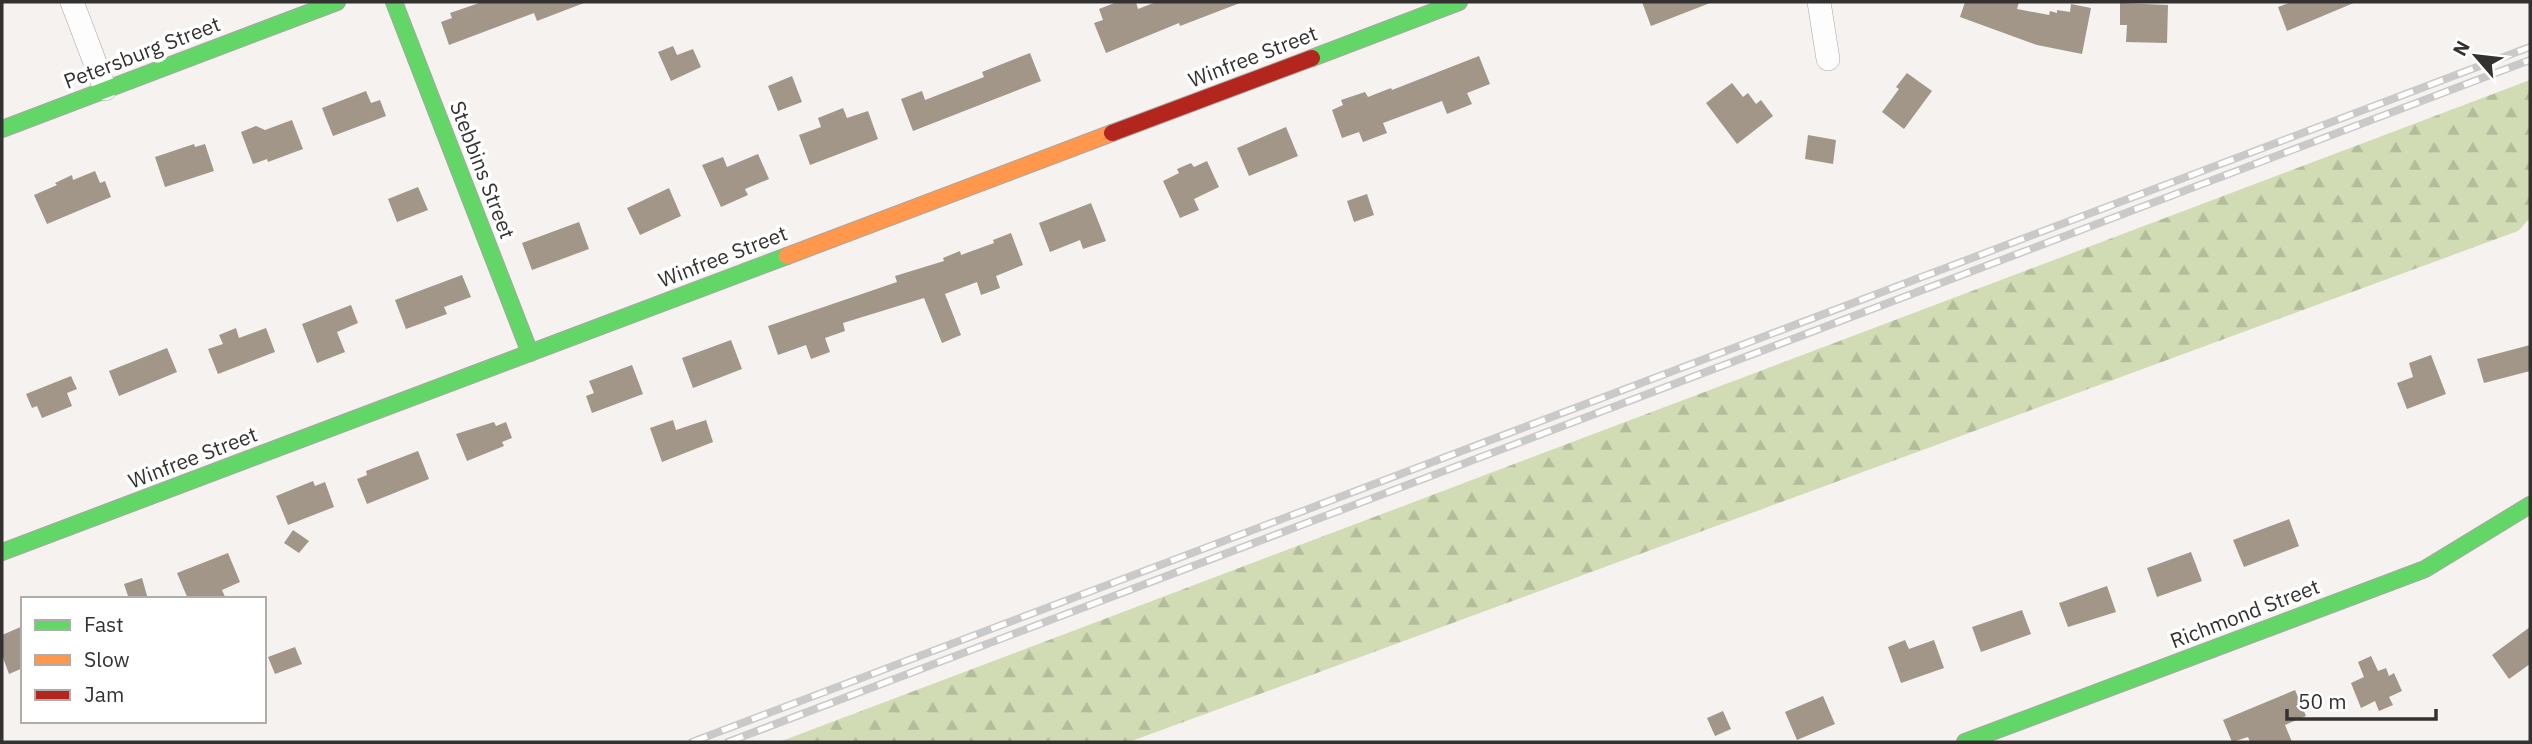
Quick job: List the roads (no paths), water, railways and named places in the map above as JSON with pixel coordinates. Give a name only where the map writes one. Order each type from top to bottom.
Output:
[{"type":"street","points":[[72,2],[105,89]]},
{"type":"street","name":"Petersburg Street","points":[[2,129],[337,2]]},
{"type":"street","name":"Stebbins Street","points":[[394,2],[530,352]]},
{"type":"street","name":"Winfree Street","points":[[2,552],[1459,2]]},
{"type":"street","points":[[1819,2],[1828,60]]},
{"type":"street","name":"Richmond Street","points":[[1965,742],[2426,569],[2530,505]]},
{"type":"railway","points":[[692,742],[2530,47]]},
{"type":"railway","points":[[728,742],[2530,60]]}]
